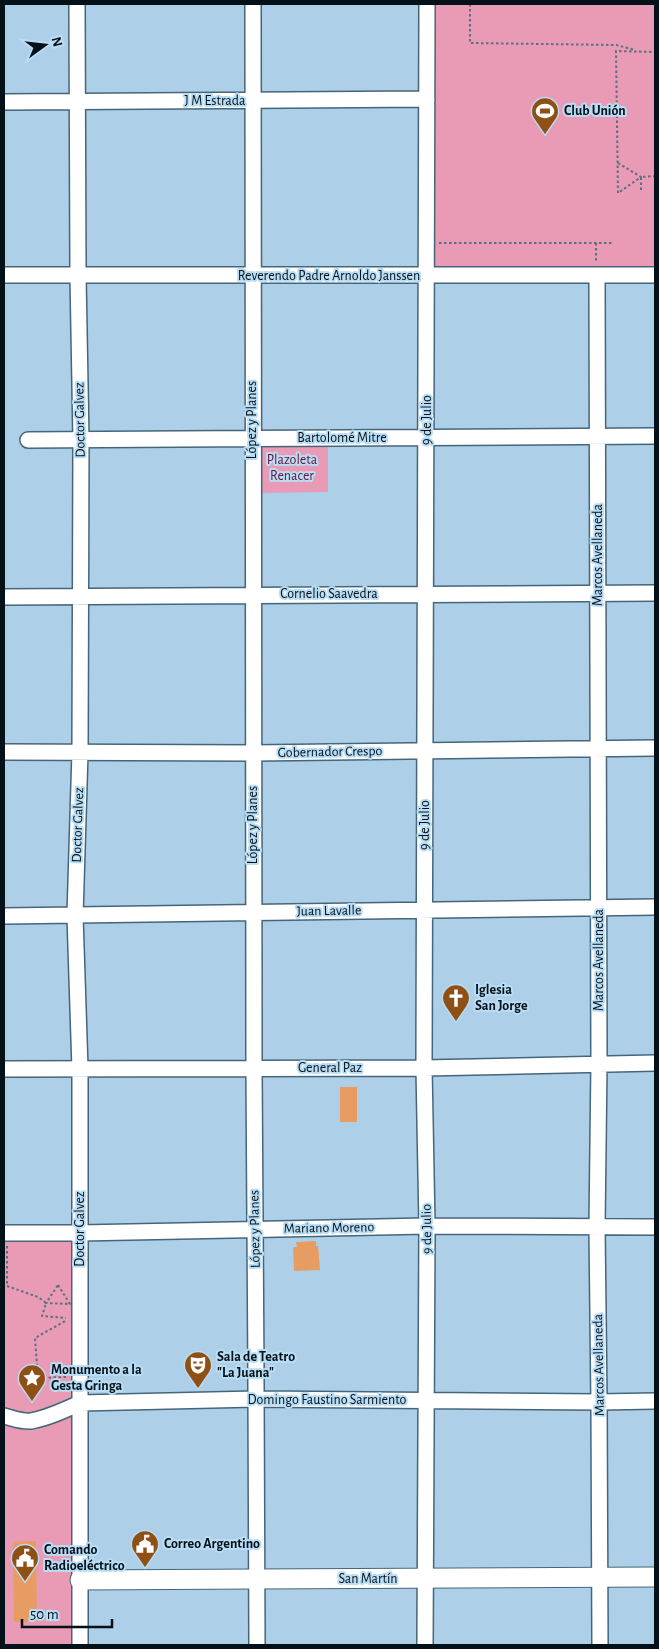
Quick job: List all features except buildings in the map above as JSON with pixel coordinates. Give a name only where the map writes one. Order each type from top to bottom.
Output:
[{"type":"main road","name":"San Martín","points":[[80,1580],[655,1577]]},
{"type":"street","name":"Doctor Galvez","points":[[77,4],[81,596],[80,752],[75,916],[80,1069],[80,1645]]},
{"type":"street","name":"López y Planes","points":[[253,4],[252,595],[257,1645]]},
{"type":"street","name":"9 de Julio","points":[[425,1645],[427,1226],[424,910],[427,4]]},
{"type":"street","name":"J M Estrada","points":[[4,102],[427,99]]},
{"type":"street","name":"Reverendo Padre Arnoldo Janssen","points":[[4,275],[427,275],[597,268],[655,275]]},
{"type":"street","name":"Marcos Avellaneda","points":[[597,268],[599,1063],[596,1227],[600,1645]]},
{"type":"street","name":"Bartolomé Mitre","points":[[28,440],[655,436]]},
{"type":"street","name":"Cornelio Saavedra","points":[[4,596],[655,593]]},
{"type":"street","name":"Gobernador Crespo","points":[[4,752],[253,753],[655,748]]},
{"type":"street","name":"Juan Lavalle","points":[[4,916],[655,907]]},
{"type":"street","name":"General Paz","points":[[4,1069],[424,1068],[655,1063]]},
{"type":"street","name":"Mariano Moreno","points":[[5,1233],[427,1226],[655,1227]]},
{"type":"street","name":"Domingo Faustino Sarmiento","points":[[4,1416],[22,1421],[31,1421],[80,1403],[257,1399],[655,1401]]},
{"type":"path","points":[[470,4],[470,43],[616,45],[637,51]]},
{"type":"path","points":[[655,52],[616,51],[618,193],[641,177],[655,176]]},
{"type":"path","points":[[618,163],[641,177]]},
{"type":"path","points":[[641,177],[641,190]]},
{"type":"path","points":[[439,243],[612,243]]},
{"type":"path","points":[[596,243],[597,268]]},
{"type":"path","points":[[5,1233],[7,1286],[38,1297],[46,1303],[70,1304],[58,1285],[46,1303],[42,1316],[70,1319],[35,1338],[38,1378],[70,1377]]},
{"type":"green space","name":"Club Unión","points":[[434,4],[655,4],[655,266],[434,266]]},
{"type":"green space","name":"Plazoleta Renacer","points":[[328,444],[328,492],[256,493],[256,445]]},
{"type":"green space","points":[[4,1233],[80,1233],[80,1645],[4,1645]]},
{"type":"place","name":"Club Unión","points":[[545,135]]},
{"type":"place","name":"Iglesia San Jorge","points":[[456,1022]]},
{"type":"place","name":"Sala de Teatro \"La Juana\"","points":[[198,1389]]},
{"type":"place","name":"Monumento a la Gesta Gringa","points":[[32,1402]]},
{"type":"place","name":"Correo Argentino","points":[[145,1568]]},
{"type":"place","name":"Comando Radioeléctrico","points":[[25,1582]]}]
